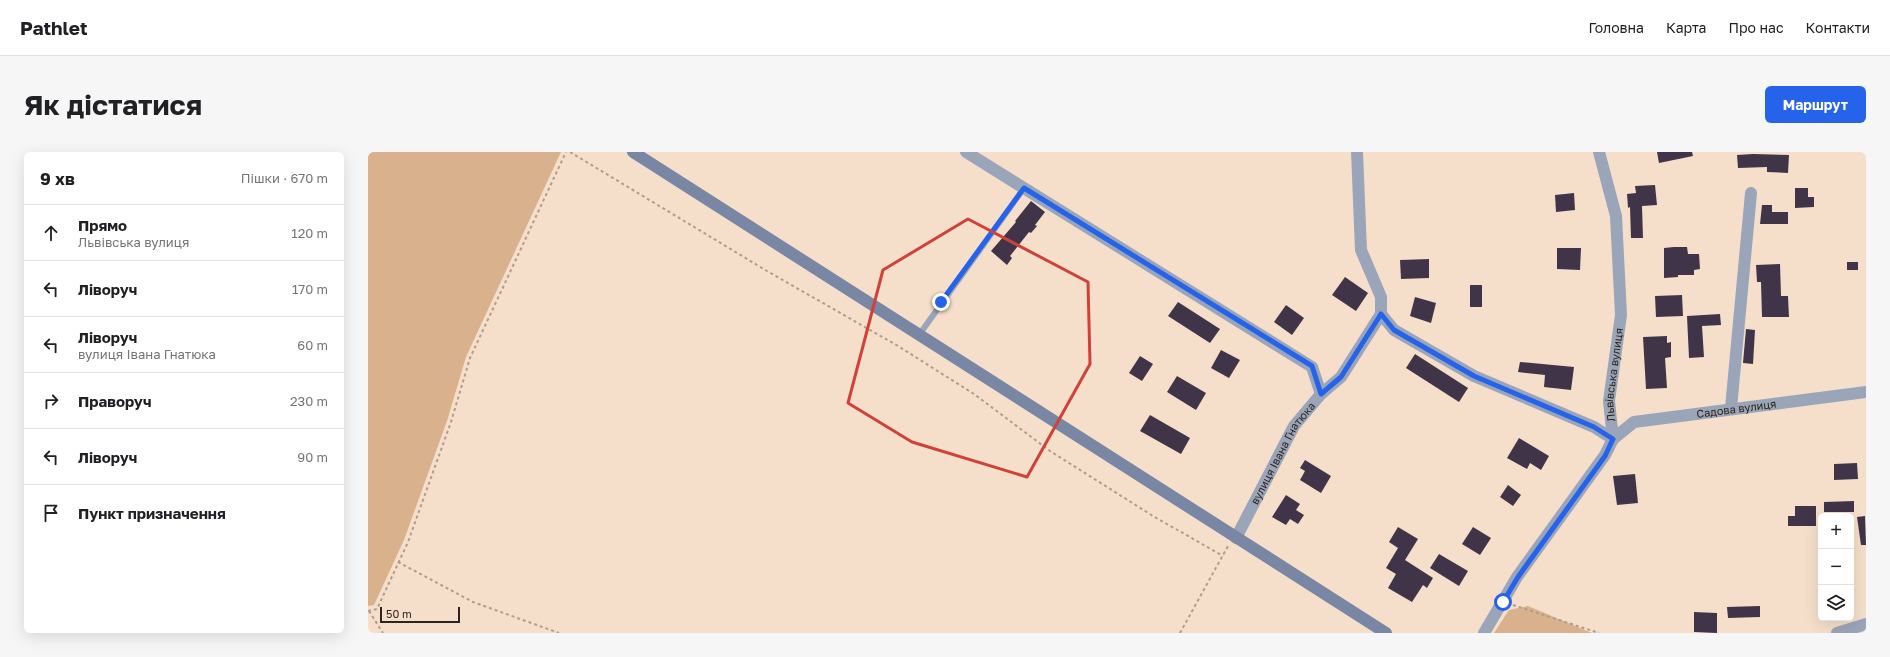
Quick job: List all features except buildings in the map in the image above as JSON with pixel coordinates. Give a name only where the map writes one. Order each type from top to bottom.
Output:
[{"type":"street","points":[[633,152],[1386,633]]},
{"type":"street","points":[[966,152],[1312,366],[1321,394]]},
{"type":"street","points":[[1357,152],[1362,250],[1381,296],[1381,314],[1394,330],[1474,376],[1594,427],[1613,439],[1605,456],[1518,577],[1484,633]]},
{"type":"street","name":"Львівська вулиця","points":[[1599,152],[1616,216],[1621,315],[1609,401],[1613,439]]},
{"type":"street","points":[[1731,408],[1751,194]]},
{"type":"street","name":"вулиця Івана Гнатюка","points":[[1236,538],[1294,426],[1321,394],[1341,377],[1381,314]]},
{"type":"street","name":"Садова вулиця","points":[[1613,439],[1634,422],[1731,408],[1866,392]]},
{"type":"street","points":[[1837,633],[1866,624]]},
{"type":"lane","points":[[919,335],[1024,188]]},
{"type":"path","points":[[383,633],[368,611],[377,609],[398,562],[410,534],[451,422],[470,358],[566,152]]},
{"type":"path","points":[[570,152],[767,271],[898,346],[974,394],[1050,451],[1153,516],[1223,556]]},
{"type":"path","points":[[1180,633],[1223,556],[1236,538]]},
{"type":"path","points":[[398,562],[473,602],[560,633]]},
{"type":"path","points":[[1503,602],[1599,633]]},
{"type":"highlighted area","points":[[968,219],[1088,282],[1090,364],[1027,477],[912,442],[848,403],[883,270]]},
{"type":"shaded area","points":[[368,152],[561,152],[466,357],[447,421],[404,540],[374,605],[368,606]]},
{"type":"shaded area","points":[[1528,606],[1592,633],[1494,633],[1509,610]]},
{"type":"route","points":[[941,302],[1024,188],[1312,366],[1321,394],[1341,377],[1381,314],[1394,330],[1474,376],[1594,427],[1613,439],[1605,456],[1518,577],[1503,602]]}]
